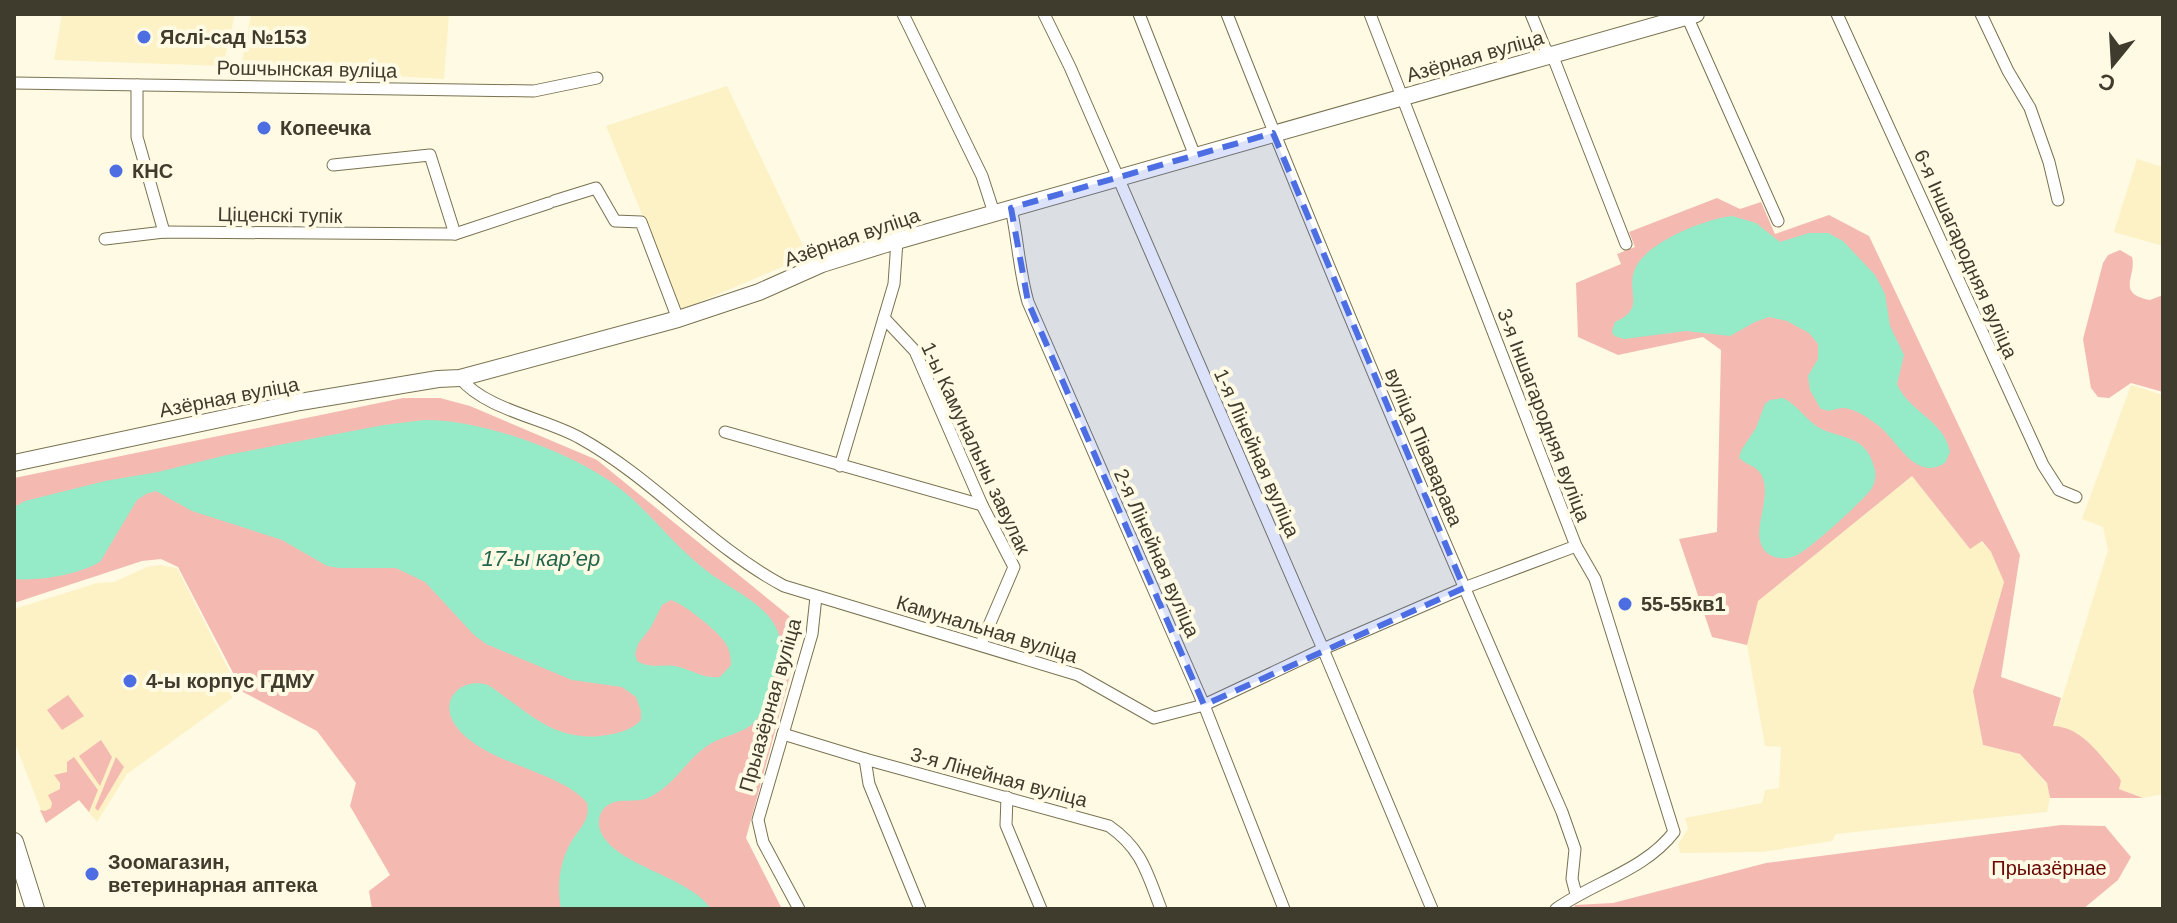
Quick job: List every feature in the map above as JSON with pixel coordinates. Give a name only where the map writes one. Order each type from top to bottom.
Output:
[{"type":"main road","points":[[14,842],[20,883],[35,909]]},
{"type":"street","points":[[903,14],[982,176],[994,213]]},
{"type":"street","name":"1-я Лінейная вуліца","points":[[1044,14],[1070,67],[1323,649],[1432,909]]},
{"type":"street","points":[[1139,14],[1195,156]]},
{"type":"street","name":"вуліца Піваварава","points":[[1227,14],[1273,133],[1464,588],[1562,812],[1575,849],[1572,879],[1576,894]]},
{"type":"street","name":"3-я Іншагародняя вуліца","points":[[1370,14],[1576,546],[1595,579],[1674,832],[1660,849],[1576,894]]},
{"type":"street","points":[[1531,14],[1555,62],[1626,244]]},
{"type":"street","name":"6-я Іншагародняя вуліца","points":[[1837,14],[2043,465],[2059,490],[2076,497]]},
{"type":"street","points":[[1981,14],[2008,71],[2030,108],[2049,162],[2058,200]]},
{"type":"street","points":[[1689,15],[1778,221]]},
{"type":"street","name":"Азёрная вуліца","points":[[14,463],[300,402],[460,378],[678,319],[759,292],[822,264],[897,241],[1689,15]]},
{"type":"street","name":"Рошчынская вуліца","points":[[14,83],[534,91],[597,78]]},
{"type":"street","points":[[137,85],[137,137],[164,232]]},
{"type":"street","points":[[333,165],[430,155],[455,234]]},
{"type":"street","name":"Ціценскі тупік","points":[[105,239],[164,232],[455,234],[596,188],[615,221],[641,222],[678,319]]},
{"type":"street","name":"2-я Лінейная вуліца","points":[[1011,208],[1018,242],[1017,257],[1028,302],[1204,705],[1284,909]]},
{"type":"street","points":[[840,466],[894,284],[897,241]]},
{"type":"street","name":"1-ы Камунальны завулак","points":[[884,318],[915,351],[982,505],[1014,567],[981,644]]},
{"type":"street","name":"Камунальная вуліца","points":[[460,378],[476,393],[577,436],[614,458],[750,568],[784,586],[1078,675],[1154,718],[1204,705],[1464,588],[1576,546]]},
{"type":"street","points":[[725,432],[982,505]]},
{"type":"street","name":"Прыазёрная вуліца","points":[[799,909],[763,842],[758,820],[812,634],[816,597]]},
{"type":"street","name":"3-я Лінейная вуліца","points":[[783,734],[1109,826],[1129,839],[1143,863],[1161,909]]},
{"type":"street","points":[[865,759],[869,784],[920,909]]},
{"type":"street","points":[[1007,797],[1006,825],[1041,909]]},
{"type":"street","points":[[1556,909],[1576,894]]},
{"type":"highlighted area","points":[[1273,133],[1464,588],[1204,705],[1028,302],[1011,208]]},
{"type":"shaded area","name":"Яслі-сад №153","points":[[62,14],[235,14],[223,66],[54,60]]},
{"type":"shaded area","points":[[251,14],[449,14],[444,79],[241,67]]},
{"type":"shaded area","points":[[727,86],[808,256],[681,310],[606,126]]},
{"type":"shaded area","points":[[2137,159],[2163,167],[2163,246],[2114,232]]},
{"type":"shaded area","points":[[2131,385],[2163,395],[2163,794],[2143,798],[2043,760],[2108,550],[2103,527],[2082,519]]},
{"type":"shaded area","points":[[1912,476],[1969,548],[1981,541],[1991,552],[2004,582],[1973,691],[1983,745],[2020,754],[2047,784],[2050,798],[2047,812],[1836,834],[1832,841],[1762,852],[1680,853],[1678,844],[1688,829],[1685,818],[1762,803],[1765,790],[1779,788],[1781,747],[1765,746],[1747,645],[1757,601]]},
{"type":"shaded area","points":[[159,565],[177,568],[236,684],[232,698],[127,774],[97,822],[79,800],[46,823],[14,741],[14,609],[97,583],[114,582]]},
{"type":"green space","points":[[1717,198],[1740,209],[1761,202],[1775,234],[1829,215],[1869,236],[2020,555],[2001,677],[2061,698],[2053,726],[2082,737],[2119,777],[2119,789],[2143,798],[2050,798],[2047,783],[2020,754],[1983,745],[1973,691],[2004,582],[1991,552],[1982,541],[1970,549],[1912,476],[1758,601],[1747,645],[1712,637],[1679,539],[1717,532],[1721,350],[1703,337],[1618,355],[1578,337],[1576,283],[1621,264],[1617,254],[1635,247],[1629,232]]},
{"type":"green space","points":[[2120,250],[2132,257],[2130,289],[2133,293],[2150,300],[2163,295],[2163,392],[2131,383],[2109,398],[2098,397],[2091,388],[2083,339],[2103,263],[2108,255]]},
{"type":"green space","points":[[403,398],[440,398],[470,406],[597,460],[799,624],[790,676],[746,838],[782,909],[372,909],[369,891],[390,875],[350,806],[356,783],[317,731],[243,692],[178,567],[161,559],[142,561],[14,603],[14,478]]},
{"type":"green space","points":[[68,695],[84,716],[62,730],[47,710]]},
{"type":"green space","points":[[101,740],[112,757],[100,786],[79,756]]},
{"type":"green space","points":[[74,757],[98,790],[89,812],[79,800],[46,823],[40,810],[51,808],[48,795],[60,789],[54,775],[67,772],[67,762]]},
{"type":"green space","points":[[116,757],[124,767],[98,811],[95,808]]},
{"type":"green space","name":"Прыазёрнае","points":[[2061,825],[2105,826],[2131,857],[2118,880],[2083,909],[1574,909],[1575,905],[1613,903],[1766,863]]},
{"type":"water","points":[[1732,216],[1756,223],[1780,242],[1809,233],[1828,233],[1843,241],[1875,275],[1885,294],[1890,326],[1904,355],[1897,384],[1902,394],[1941,432],[1950,452],[1945,463],[1934,467],[1916,464],[1879,426],[1863,415],[1844,408],[1829,411],[1820,408],[1810,390],[1808,376],[1818,359],[1818,344],[1809,333],[1787,321],[1769,317],[1730,336],[1686,331],[1624,339],[1614,336],[1615,322],[1625,317],[1633,305],[1633,277],[1641,259],[1663,241],[1707,222]]},
{"type":"water","points":[[1783,398],[1815,425],[1858,443],[1871,458],[1875,470],[1872,488],[1858,503],[1802,552],[1784,558],[1769,554],[1761,544],[1759,536],[1765,486],[1760,472],[1739,457],[1756,428],[1765,404]]},
{"type":"water","name":"17-ы кар’ер","points":[[424,420],[475,426],[531,442],[585,466],[628,495],[696,562],[759,606],[775,624],[780,644],[777,667],[755,722],[702,750],[659,792],[645,799],[608,805],[600,817],[599,826],[605,839],[617,850],[685,887],[711,909],[561,909],[561,868],[570,844],[585,820],[587,803],[559,782],[500,758],[466,737],[454,723],[449,705],[462,687],[479,683],[488,685],[543,723],[572,735],[588,737],[621,732],[641,720],[636,697],[622,687],[572,680],[486,644],[425,582],[396,568],[327,566],[282,540],[192,511],[156,491],[137,500],[100,562],[58,576],[14,579],[14,507],[25,501],[227,455]],"holes":[[[671,600],[719,635],[727,646],[731,665],[720,677],[637,661],[635,654],[638,644],[662,605]]]},
{"type":"place","name":"Яслі-сад №153","points":[[144,37]]},
{"type":"place","name":"Копеечка","points":[[264,128]]},
{"type":"place","name":"КНС","points":[[116,171]]},
{"type":"place","name":"55-55кв1","points":[[1625,604]]},
{"type":"place","name":"4-ы корпус ГДМУ","points":[[130,681]]},
{"type":"place","name":"Зоомагазин, ветеринарная аптека","points":[[92,874]]}]
